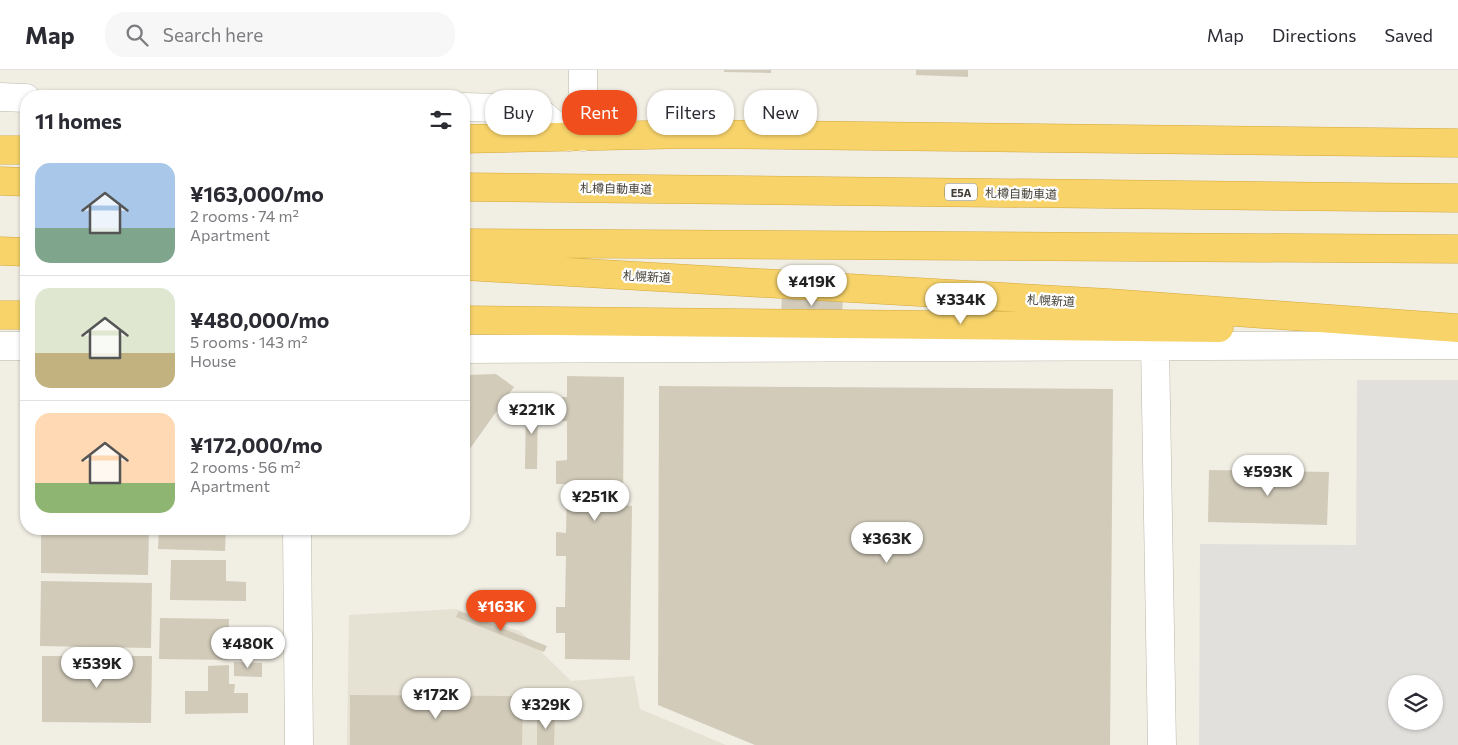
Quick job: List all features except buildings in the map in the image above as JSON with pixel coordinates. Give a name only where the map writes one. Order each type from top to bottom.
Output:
[{"type":"highway","points":[[0,133],[20,133]]},
{"type":"highway","points":[[470,139],[702,134],[1458,143]]},
{"type":"highway","points":[[0,150],[20,150]]},
{"type":"highway","points":[[0,181],[20,182]]},
{"type":"highway","name":"札樽自動車道","points":[[470,187],[1458,198]]},
{"type":"highway","points":[[0,240],[20,240]]},
{"type":"highway","points":[[470,243],[1458,250]]},
{"type":"highway","points":[[0,251],[20,252]]},
{"type":"highway","name":"札幌新道","points":[[470,266],[1099,303],[1458,330]]},
{"type":"highway","points":[[0,315],[20,315]]},
{"type":"highway","points":[[470,320],[1458,330]]},
{"type":"street","points":[[470,107],[536,109],[576,137],[583,70]]},
{"type":"street","points":[[0,97],[20,98]]},
{"type":"street","points":[[1155,345],[1162,745]]},
{"type":"street","points":[[470,349],[1458,345]]},
{"type":"street","points":[[0,346],[20,346]]},
{"type":"street","points":[[297,535],[299,745]]},
{"type":"shaded area","points":[[1357,380],[1458,380],[1458,745],[1199,745],[1200,544],[1356,545]]},
{"type":"shaded area","points":[[456,609],[521,632],[571,681],[634,676],[640,709],[726,745],[347,745],[349,615]]}]
